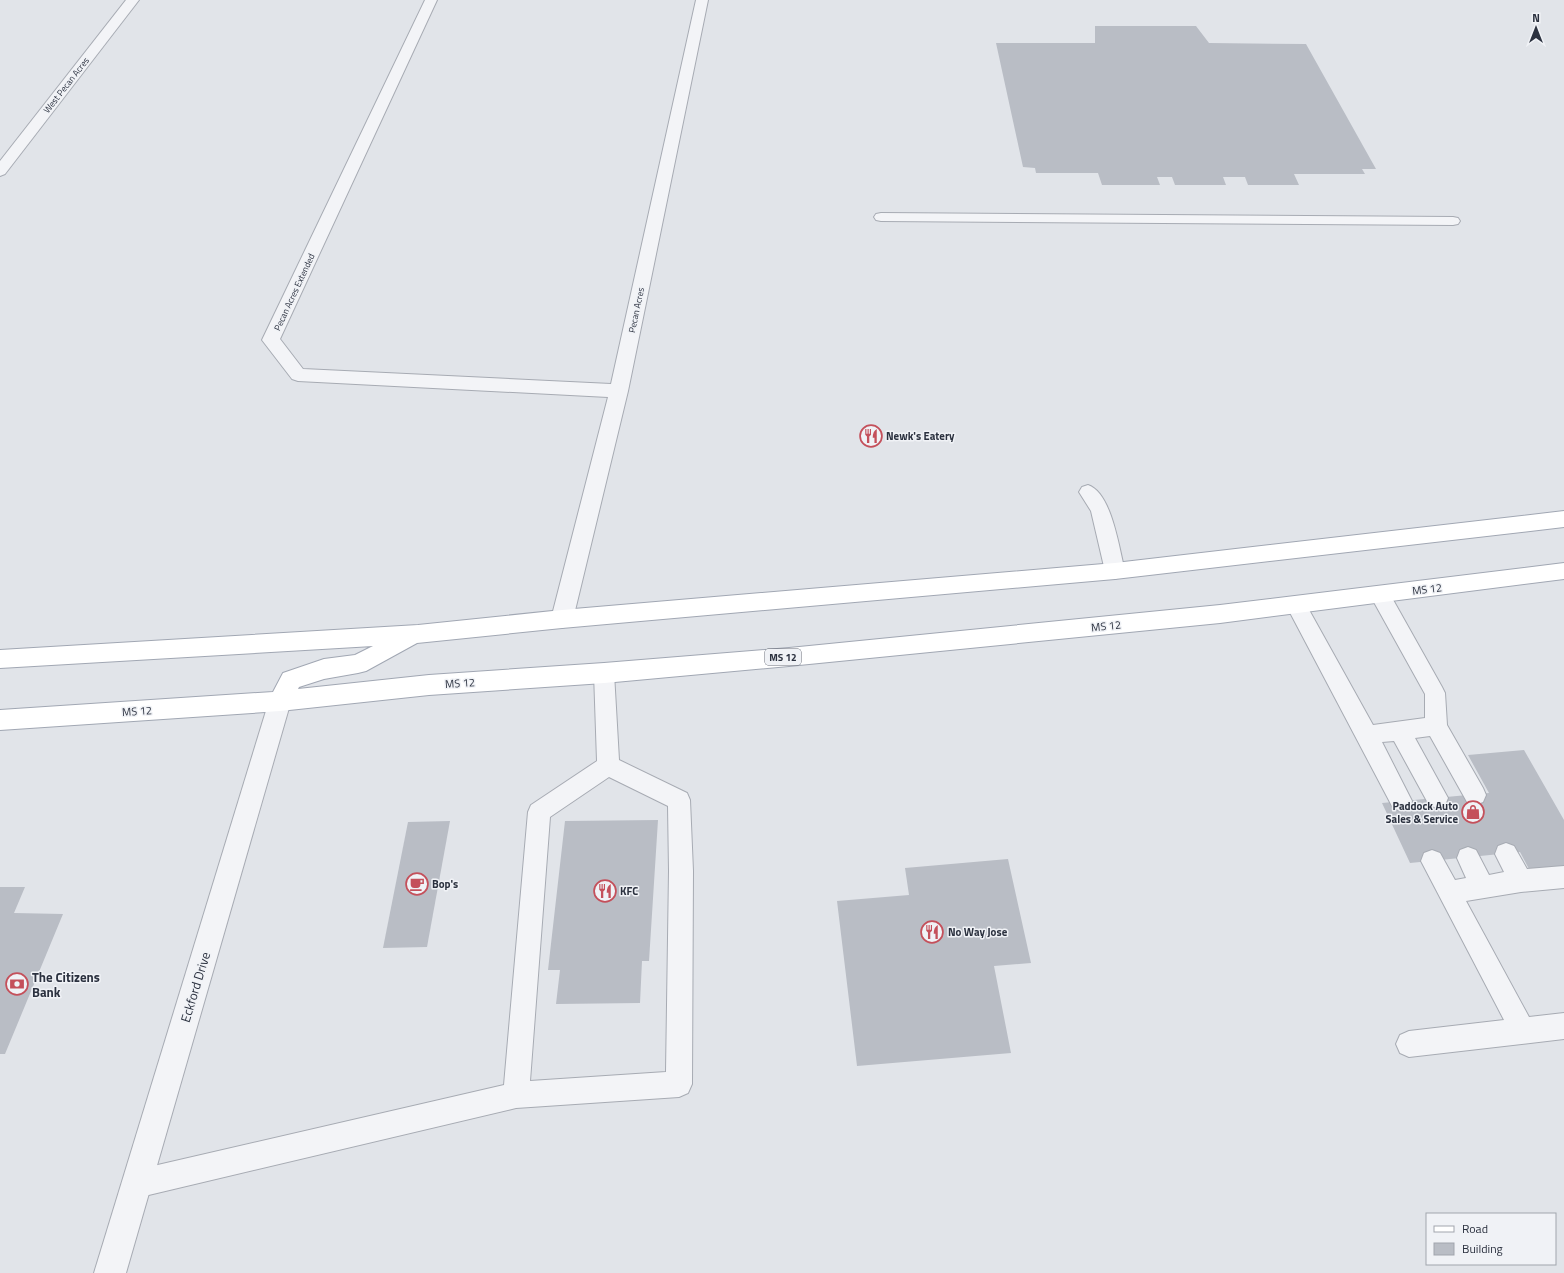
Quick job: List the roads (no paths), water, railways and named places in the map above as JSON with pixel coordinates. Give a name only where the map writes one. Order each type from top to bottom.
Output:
[{"type":"main road","points":[[0,659],[418,634],[562,619],[1115,571],[1564,519]]},
{"type":"main road","name":"MS 12","points":[[0,720],[280,701],[429,685],[604,673],[1018,634],[1220,614],[1564,571]]},
{"type":"main road","points":[[280,701],[291,680],[324,669],[358,664],[418,634]]},
{"type":"street","name":"West Pecan Acres","points":[[0,171],[133,0]]},
{"type":"street","name":"Pecan Acres Extended","points":[[430,0],[271,340],[298,375],[619,391]]},
{"type":"street","name":"Pecan Acres","points":[[562,619],[619,391],[702,0]]},
{"type":"street","name":"Eckford Drive","points":[[110,1273],[280,701]]},
{"type":"lane","points":[[881,217],[1453,221]]},
{"type":"lane","points":[[1088,492],[1100,509],[1115,571]]},
{"type":"lane","points":[[1380,595],[1435,693],[1436,726],[1475,795]]},
{"type":"lane","points":[[1296,605],[1401,801]]},
{"type":"lane","points":[[604,673],[608,766]]},
{"type":"lane","points":[[1367,735],[1436,726]]},
{"type":"lane","points":[[1400,731],[1437,798]]},
{"type":"lane","points":[[516,1095],[539,812],[608,766]]},
{"type":"lane","points":[[136,1184],[516,1095],[679,1084],[681,871],[679,800],[608,766]]},
{"type":"lane","points":[[1506,854],[1521,881]]},
{"type":"lane","points":[[1468,858],[1482,886]]},
{"type":"lane","points":[[1432,861],[1450,892],[1523,1031]]},
{"type":"lane","points":[[1450,892],[1482,886],[1564,877]]},
{"type":"lane","points":[[1409,1044],[1564,1026]]},
{"type":"place","name":"Newk's Eatery","points":[[871,436]]},
{"type":"place","name":"Paddock Auto Sales & Service","points":[[1473,812]]},
{"type":"place","name":"Bop's","points":[[417,884]]},
{"type":"place","name":"KFC","points":[[605,891]]},
{"type":"place","name":"No Way Jose","points":[[932,932]]},
{"type":"place","name":"The Citizens Bank","points":[[17,984]]}]
